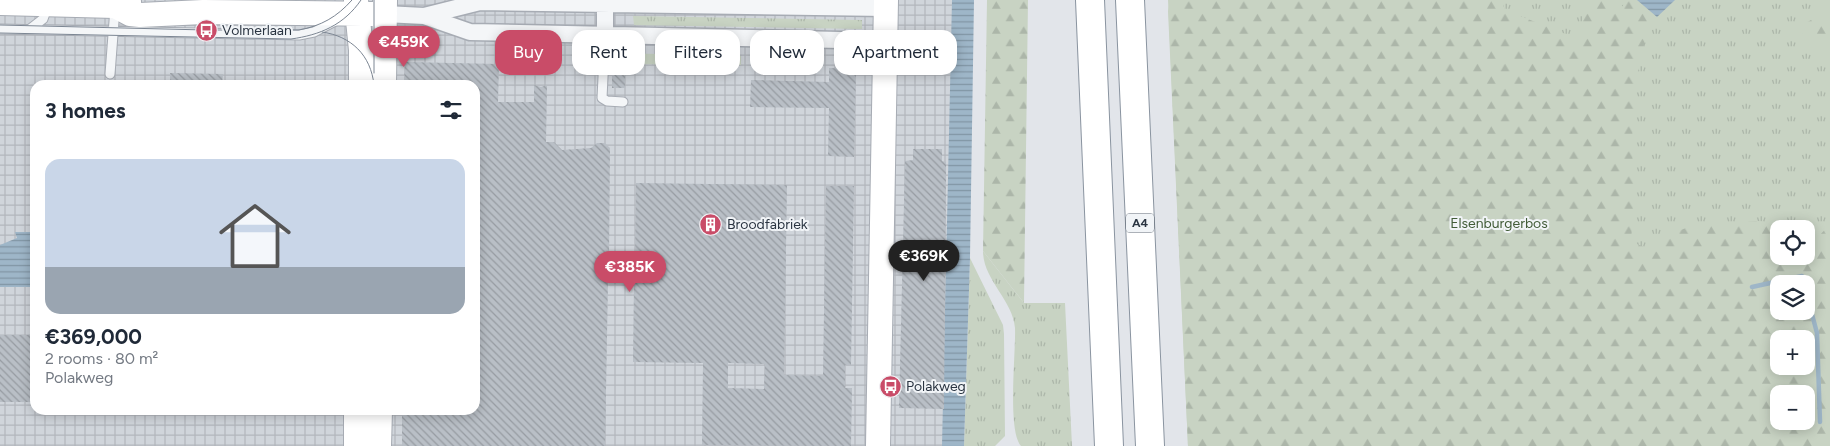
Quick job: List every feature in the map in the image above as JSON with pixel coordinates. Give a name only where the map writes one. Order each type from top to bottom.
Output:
[{"type":"highway","points":[[1090,0],[1109,446]]},
{"type":"highway","name":"A4","points":[[1130,0],[1150,446]]},
{"type":"street","points":[[0,3],[115,3],[141,1],[203,12],[385,7],[424,16],[470,32],[572,35]]},
{"type":"street","points":[[424,16],[480,2],[886,4],[885,30]]},
{"type":"street","points":[[605,4],[605,30]]},
{"type":"street","points":[[384,80],[385,7]]},
{"type":"street","points":[[353,9],[361,50],[361,80]]},
{"type":"street","points":[[645,37],[834,40]]},
{"type":"street","points":[[878,446],[884,75]]},
{"type":"street","points":[[356,415],[356,446]]},
{"type":"street","points":[[379,446],[380,415]]},
{"type":"lane","points":[[29,30],[43,19],[49,2]]},
{"type":"lane","points":[[110,74],[115,3]]},
{"type":"lane","points":[[0,29],[299,35],[325,27],[353,9]]},
{"type":"lane","points":[[603,75],[602,98],[607,101],[623,102]]},
{"type":"shaded area","points":[[0,0],[957,0],[957,30],[834,30],[834,75],[956,75],[953,446],[0,446]]},
{"type":"green space","points":[[987,0],[1028,0],[1024,303],[983,251]]},
{"type":"green space","name":"Elsenburgerbos","points":[[1168,0],[1830,0],[1830,446],[1188,446]]},
{"type":"green space","name":"Elsenburgerbos","points":[[1170,0],[1501,0],[1505,10],[1583,41],[1583,19],[1591,0],[1609,0],[1621,8],[1627,0],[1637,0],[1660,21],[1647,30],[1638,73],[1632,139],[1634,196],[1631,242],[1658,252],[1670,234],[1694,225],[1760,221],[1770,226],[1770,265],[1815,265],[1815,236],[1819,236],[1830,224],[1830,446],[1188,446],[1168,11]]},
{"type":"green space","points":[[1830,10],[1830,58],[1796,28]]},
{"type":"green space","points":[[633,16],[862,20],[862,29],[634,25]]},
{"type":"green space","points":[[645,54],[655,54],[655,64],[645,64]]},
{"type":"green space","points":[[983,251],[1024,303],[1065,303],[1072,446],[1021,446],[1017,438],[1013,408],[1015,328],[1009,308],[988,271]]},
{"type":"green space","points":[[970,258],[1003,325],[1005,436],[995,446],[964,446]]},
{"type":"water","points":[[952,0],[974,0],[970,258],[964,446],[942,446],[950,75],[957,75],[957,30],[951,30]]},
{"type":"water","points":[[1637,0],[1675,0],[1657,17]]},
{"type":"water","points":[[15,232],[30,232],[30,287],[0,287],[0,245],[17,238]]},
{"type":"building","name":"Broodfabriek","points":[[405,62],[495,64],[495,75],[499,75],[498,102],[534,102],[534,85],[541,87],[547,85],[546,142],[554,142],[562,150],[591,148],[597,143],[605,143],[610,148],[609,262],[635,262],[636,183],[787,185],[784,375],[823,376],[826,186],[854,186],[851,365],[845,365],[845,388],[852,388],[851,446],[702,445],[703,363],[633,362],[634,282],[608,282],[605,446],[402,446],[402,415],[480,415],[480,80],[404,80]],"holes":[[[728,363],[765,364],[764,389],[728,388]]]},
{"type":"building","points":[[829,68],[834,68],[834,75],[856,75],[854,157],[828,156],[829,108],[750,107],[751,80],[829,82]]},
{"type":"building","points":[[170,73],[223,74],[222,80],[170,80]]},
{"type":"building","points":[[612,75],[625,75],[625,88],[612,88]]},
{"type":"building","points":[[913,149],[942,149],[942,161],[946,162],[944,409],[899,408],[905,161],[913,160]]},
{"type":"building","points":[[0,335],[30,335],[30,402],[0,402]]},
{"type":"waterway","points":[[1752,287],[1770,283]]},
{"type":"waterway","points":[[1814,320],[1817,333],[1820,422]]},
{"type":"tram line","points":[[0,25],[206,30],[299,30],[328,20],[352,0]]},
{"type":"tram line","points":[[0,33],[291,39],[312,35],[339,22],[361,0]]},
{"type":"tram line","points":[[374,0],[374,73]]},
{"type":"tram line","points":[[322,32],[342,38],[358,49],[369,65],[373,80]]},
{"type":"place","name":"Volmerlaan","points":[[206,30]]},
{"type":"place","name":"Broodfabriek","points":[[711,224]]},
{"type":"place","name":"Polakweg","points":[[890,386]]}]
